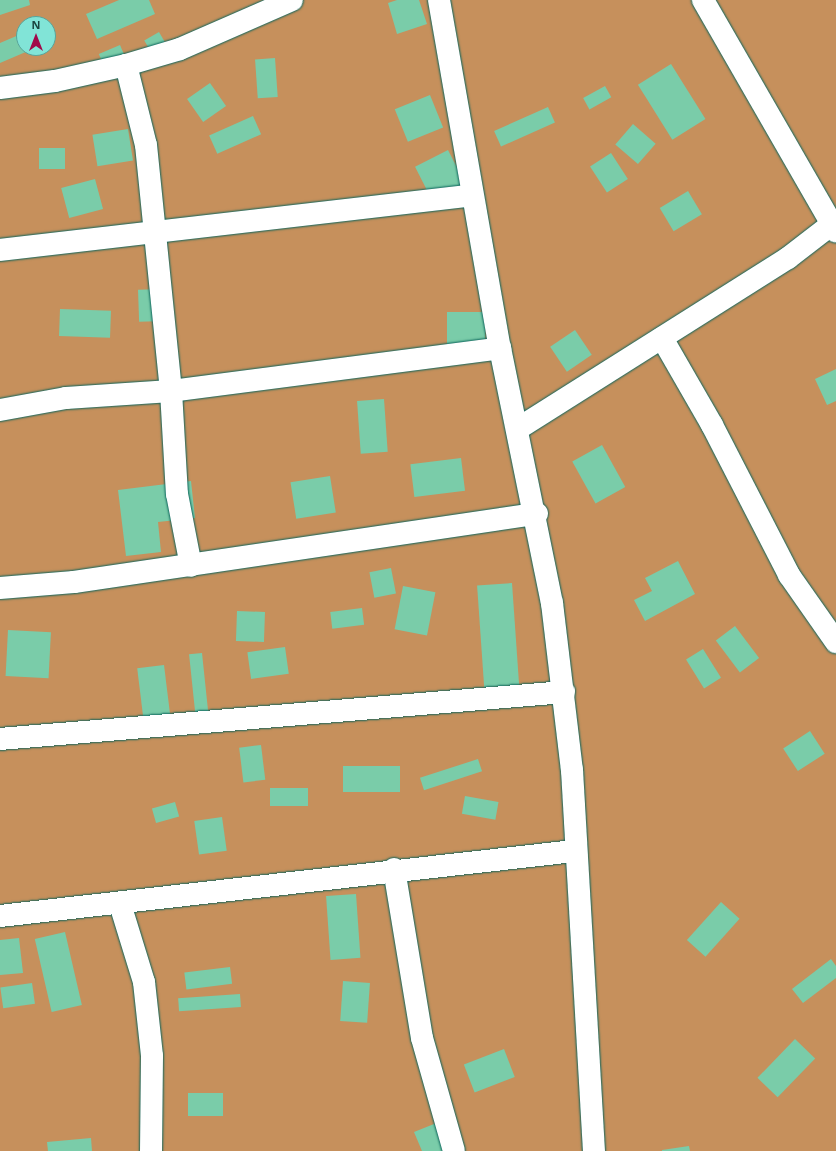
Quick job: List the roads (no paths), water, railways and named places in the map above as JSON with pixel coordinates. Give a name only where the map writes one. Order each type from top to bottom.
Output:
[{"type":"street","points":[[0,88],[55,81],[126,65],[180,49],[292,0]]},
{"type":"street","points":[[439,0],[500,348],[537,514],[564,692],[572,770],[574,852],[594,1151]]},
{"type":"street","points":[[519,428],[788,258],[834,225],[703,0]]},
{"type":"street","points":[[126,65],[146,145],[171,391],[177,494],[191,566]]},
{"type":"street","points":[[0,250],[155,234],[472,195]]},
{"type":"street","points":[[662,338],[712,425],[789,575],[836,642]]},
{"type":"street","points":[[0,410],[66,398],[171,391],[500,348]]},
{"type":"street","points":[[0,588],[191,566],[537,514]]},
{"type":"street","points":[[0,739],[564,692]]},
{"type":"street","points":[[0,916],[120,904],[394,869],[574,852]]},
{"type":"street","points":[[394,869],[422,1038],[454,1151]]},
{"type":"street","points":[[120,904],[144,982],[152,1056],[151,1151]]}]
